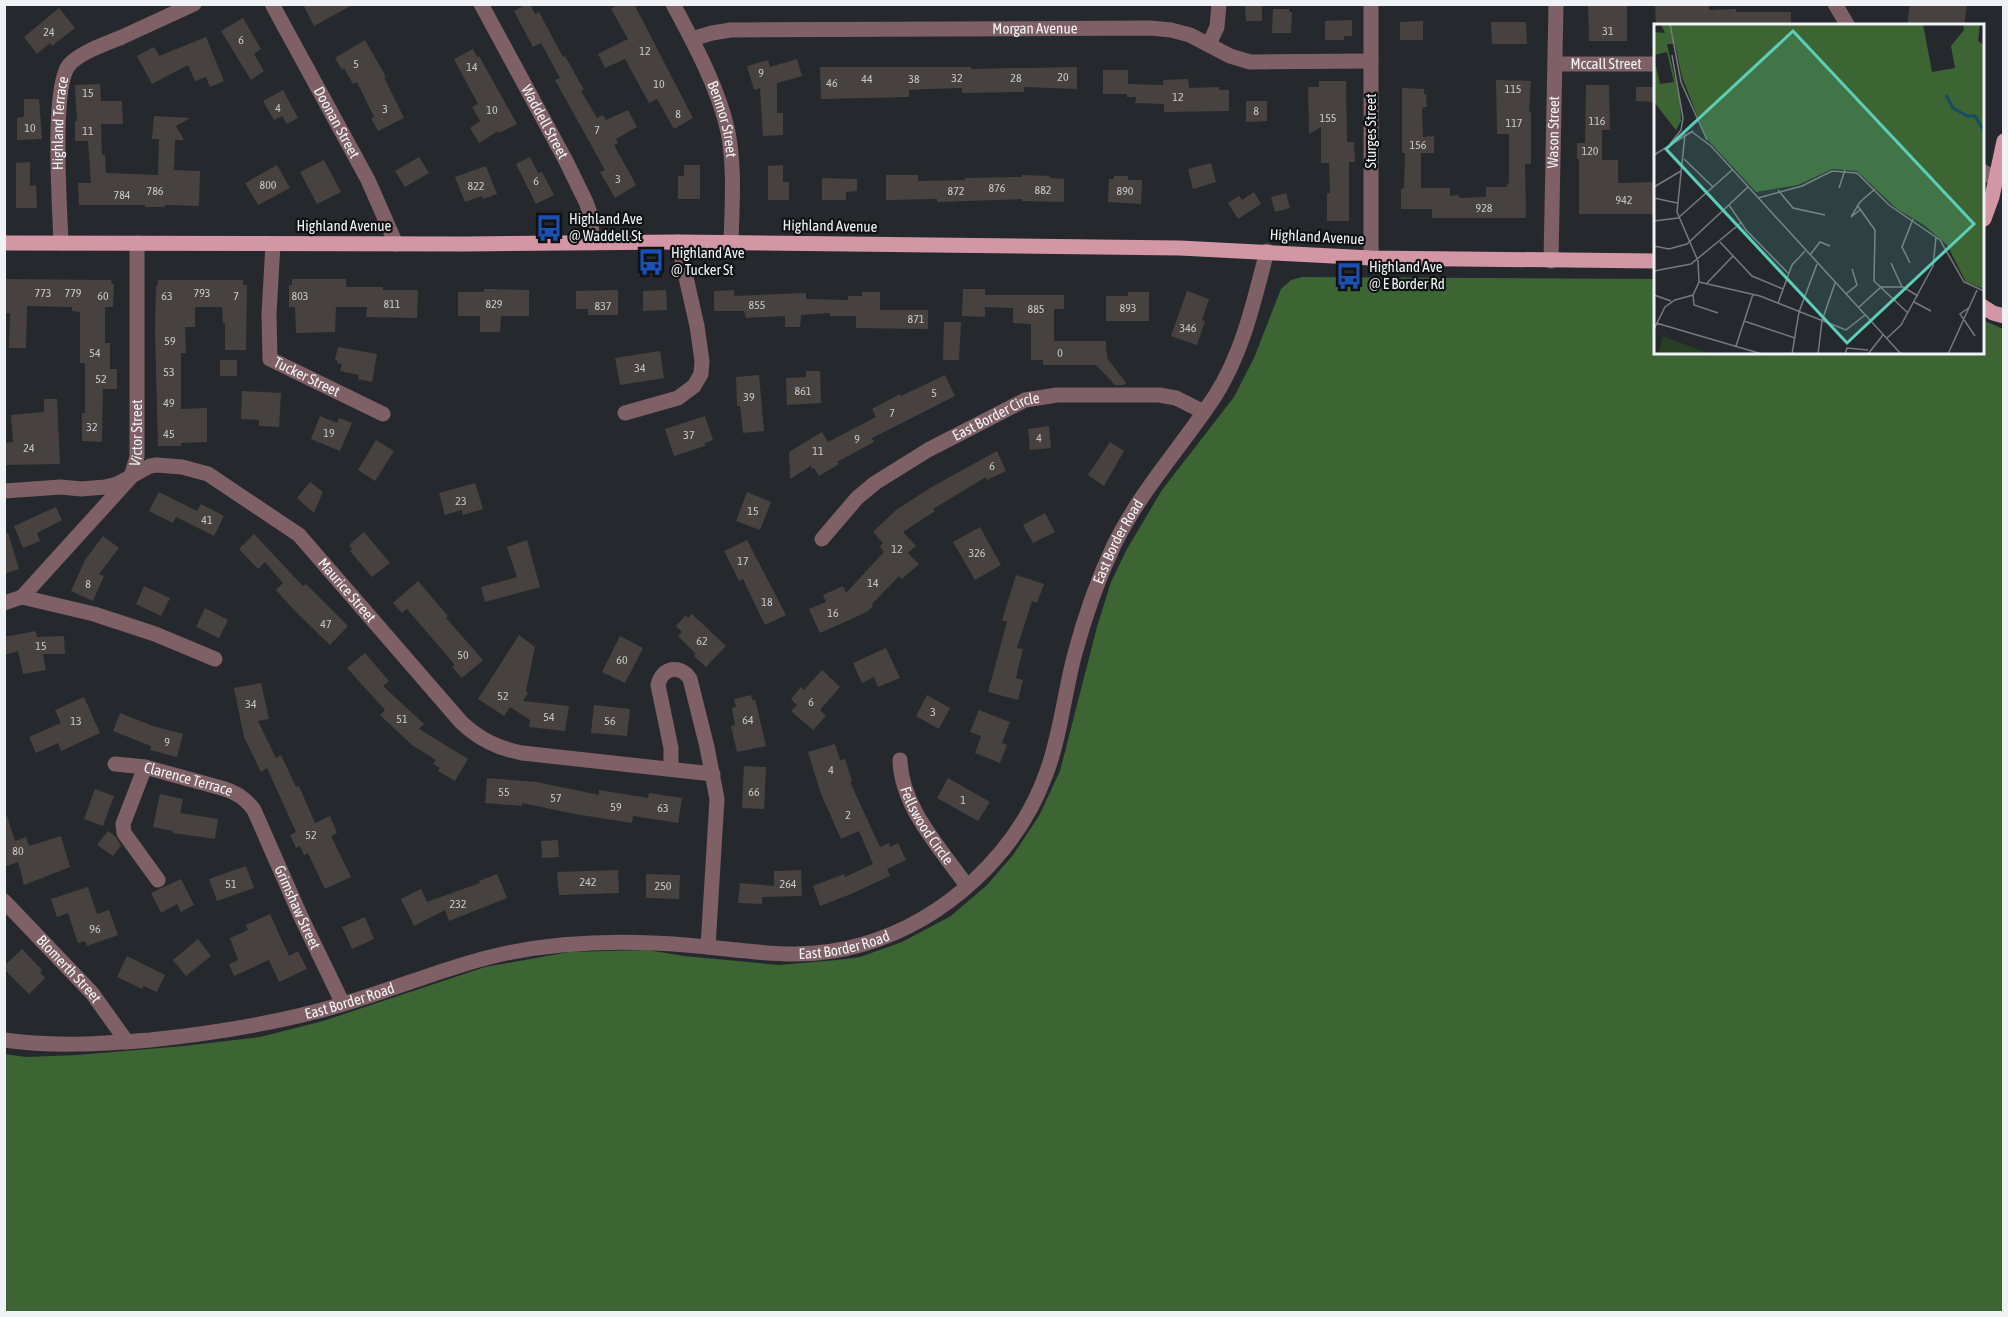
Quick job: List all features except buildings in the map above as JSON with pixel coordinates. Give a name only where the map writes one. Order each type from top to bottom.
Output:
[{"type":"main road","points":[[1984,217],[1992,197],[1989,175],[2004,141]]},
{"type":"main road","points":[[1984,219],[2004,209]]},
{"type":"main road","name":"Highland Avenue","points":[[4,243],[678,242],[1180,248],[1371,258],[1654,261]]},
{"type":"street","name":"Highland Terrace","points":[[62,243],[58,122],[66,71],[73,61],[94,49],[194,4]]},
{"type":"street","name":"Doonan Street","points":[[272,4],[368,180],[396,244]]},
{"type":"street","name":"Waddell Street","points":[[481,4],[586,202],[591,216],[592,243]]},
{"type":"street","name":"Benmor Street","points":[[673,4],[692,39],[717,97],[728,132],[732,174],[731,243]]},
{"type":"street","points":[[1209,44],[1218,21],[1220,4]]},
{"type":"street","name":"Sturges Street","points":[[1371,4],[1371,258]]},
{"type":"street","name":"Wason Street","points":[[1551,261],[1556,4]]},
{"type":"street","points":[[1835,4],[1847,24]]},
{"type":"street","name":"Morgan Avenue","points":[[692,39],[731,30],[1150,28],[1180,32],[1230,56],[1250,62],[1371,61]]},
{"type":"street","name":"Mccall Street","points":[[1555,64],[1654,63]]},
{"type":"street","points":[[625,413],[678,398],[694,386],[701,374],[702,361],[697,326],[678,242]]},
{"type":"street","name":"Victor Street","points":[[4,603],[22,597],[131,477],[137,457],[137,243]]},
{"type":"street","name":"Tucker Street","points":[[273,244],[270,359],[383,414]]},
{"type":"street","name":"East Border Road","points":[[4,1040],[66,1045],[127,1042],[188,1036],[250,1026],[344,1004],[466,963],[525,950],[602,942],[656,943],[776,955],[816,954],[849,948],[889,936],[922,919],[967,886],[1001,852],[1039,792],[1052,757],[1074,657],[1106,564],[1125,525],[1146,490],[1204,412],[1228,372],[1245,334],[1268,251]]},
{"type":"street","name":"East Border Circle","points":[[822,539],[857,498],[875,483],[928,450],[1025,400],[1057,395],[1159,395],[1183,401],[1204,412]]},
{"type":"street","name":"Maurice Street","points":[[4,491],[105,487],[117,484],[150,466],[157,465],[199,471],[217,478],[286,525],[305,541],[460,722],[483,740],[522,753],[712,774]]},
{"type":"street","points":[[22,597],[94,614],[154,634],[215,659]]},
{"type":"street","points":[[671,769],[671,748],[658,685],[664,673],[673,669],[683,671],[690,679],[712,774],[717,810],[708,947]]},
{"type":"street","name":"Fellswood Circle","points":[[900,760],[903,785],[912,808],[967,886]]},
{"type":"street","name":"Clarence Terrace","points":[[115,764],[145,767],[237,794],[254,810]]},
{"type":"street","points":[[145,767],[123,825],[124,833],[158,880]]},
{"type":"street","name":"Grimshaw Street","points":[[254,810],[301,916],[344,1004]]},
{"type":"street","name":"Blomerth Street","points":[[4,902],[92,993],[127,1042]]},
{"type":"green space","points":[[1302,277],[1654,279],[1654,354],[1984,354],[1984,320],[2003,329],[2003,1312],[5,1312],[4,1054],[26,1057],[77,1055],[260,1037],[323,1021],[485,967],[569,952],[647,950],[779,965],[860,957],[902,942],[951,916],[987,885],[1013,855],[1039,816],[1060,771],[1111,582],[1127,549],[1162,490],[1234,397],[1254,358],[1281,289],[1291,280]]},
{"type":"place","name":"Highland Ave @ Waddell St","points":[[549,228]]},
{"type":"place","name":"Highland Ave @ Tucker St","points":[[651,262]]},
{"type":"place","name":"Highland Ave @ E Border Rd","points":[[1349,276]]}]
